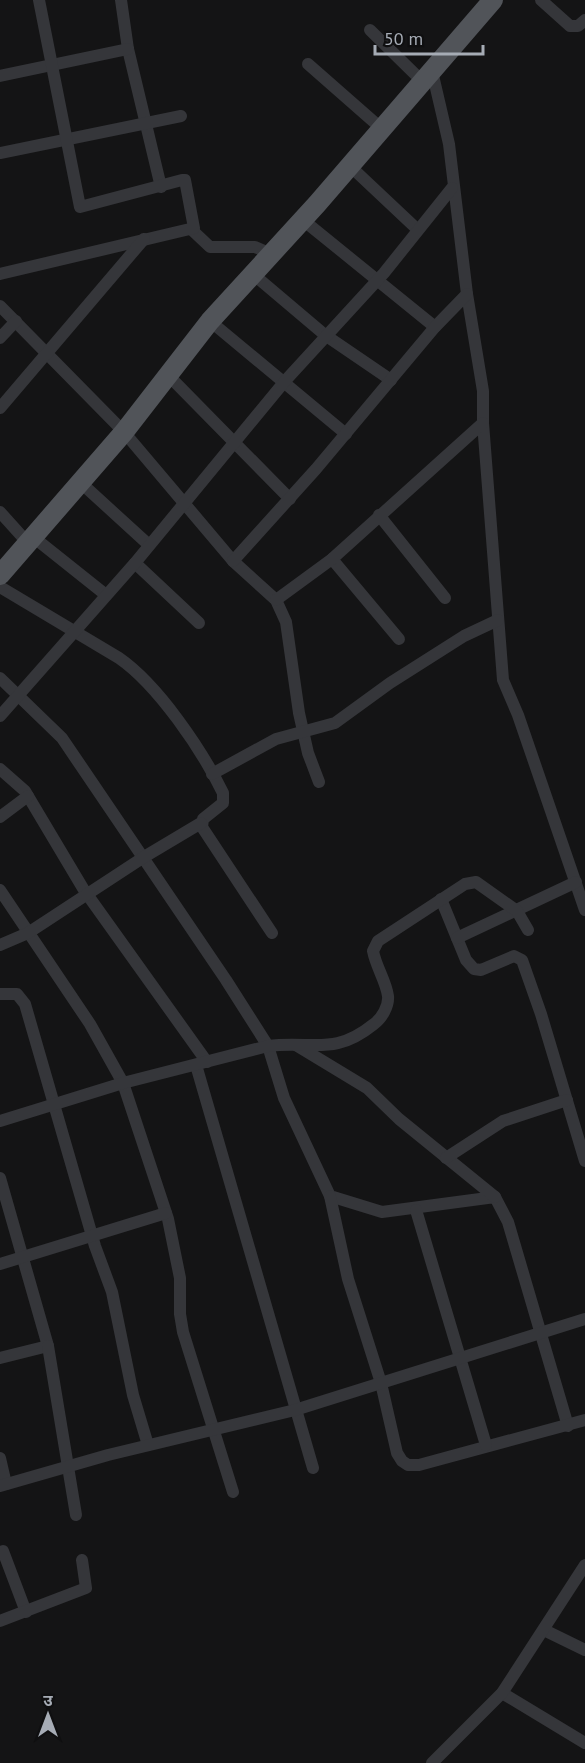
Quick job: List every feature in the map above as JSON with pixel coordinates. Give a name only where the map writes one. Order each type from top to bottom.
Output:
[{"type":"main road","points":[[0,575],[124,432],[210,321],[303,220],[492,0]]},
{"type":"street","points":[[39,0],[80,207],[185,180],[194,228],[192,230]]},
{"type":"street","points":[[121,0],[128,50],[161,187]]},
{"type":"street","points":[[540,0],[570,26],[578,26],[585,20]]},
{"type":"street","points":[[370,30],[427,76],[448,144],[467,294],[483,391],[483,423],[502,680],[518,715],[585,910]]},
{"type":"street","points":[[0,76],[128,50]]},
{"type":"street","points":[[308,64],[382,129]]},
{"type":"street","points":[[0,153],[181,116]]},
{"type":"street","points":[[350,166],[418,230]]},
{"type":"street","points":[[0,716],[17,694],[135,563],[285,381],[378,279],[452,188]]},
{"type":"street","points":[[303,220],[435,327]]},
{"type":"street","points":[[0,273],[192,230]]},
{"type":"street","points":[[192,230],[210,247],[255,247],[271,254]]},
{"type":"street","points":[[0,408],[144,239]]},
{"type":"street","points":[[253,274],[325,335],[391,380]]},
{"type":"street","points":[[233,561],[290,499],[435,327],[467,294]]},
{"type":"street","points":[[0,306],[124,432],[233,561],[276,600],[286,622],[304,733],[319,782]]},
{"type":"street","points":[[0,338],[16,321]]},
{"type":"street","points":[[210,321],[346,434]]},
{"type":"street","points":[[168,375],[290,499]]},
{"type":"street","points":[[276,600],[332,559],[483,423]]},
{"type":"street","points":[[80,482],[149,545]]},
{"type":"street","points":[[0,512],[29,539],[106,595]]},
{"type":"street","points":[[379,515],[445,598]]},
{"type":"street","points":[[332,559],[399,639]]},
{"type":"street","points":[[135,563],[199,623]]},
{"type":"street","points":[[0,587],[136,670],[146,680],[212,774],[224,799],[223,803],[201,823],[144,857],[28,933],[0,945]]},
{"type":"street","points":[[212,774],[276,739],[335,723],[390,683],[464,636],[498,620]]},
{"type":"street","points":[[0,678],[62,738],[144,857],[268,1047],[284,1098],[330,1196],[348,1279],[381,1383],[397,1453],[402,1461],[408,1465],[419,1465],[585,1420]]},
{"type":"street","points":[[0,769],[28,796],[88,895],[202,1063],[295,1410],[313,1468]]},
{"type":"street","points":[[0,817],[28,796]]},
{"type":"street","points":[[201,823],[272,933]]},
{"type":"street","points":[[0,1121],[123,1083],[268,1047],[295,1045],[321,1047],[341,1044],[359,1036],[379,1020],[386,1008],[388,996],[374,957],[374,947],[378,941],[465,884],[476,882],[517,911],[528,930]]},
{"type":"street","points":[[457,938],[576,882]]},
{"type":"street","points":[[0,890],[90,1024],[123,1083],[166,1213],[180,1278],[183,1332],[233,1492]]},
{"type":"street","points":[[441,899],[466,960],[474,969],[481,970],[514,956],[522,960],[585,1161]]},
{"type":"street","points":[[0,994],[11,992],[22,996],[92,1235],[112,1292],[133,1395],[148,1445]]},
{"type":"street","points":[[295,1045],[367,1088],[446,1158],[495,1197],[508,1221],[568,1426]]},
{"type":"street","points":[[446,1158],[503,1121],[567,1100]]},
{"type":"street","points":[[0,1178],[48,1346],[70,1466],[76,1515]]},
{"type":"street","points":[[330,1196],[382,1212],[416,1210],[495,1197]]},
{"type":"street","points":[[416,1210],[486,1445]]},
{"type":"street","points":[[0,1264],[166,1213]]},
{"type":"street","points":[[0,1458],[3,1485],[148,1445],[295,1410],[585,1319]]},
{"type":"street","points":[[0,1358],[48,1346]]},
{"type":"street","points":[[3,1551],[26,1612]]},
{"type":"street","points":[[0,1621],[86,1588],[82,1560]]},
{"type":"street","points":[[432,1763],[502,1693],[585,1565]]},
{"type":"street","points":[[543,1630],[585,1650]]},
{"type":"street","points":[[502,1693],[585,1743]]}]
